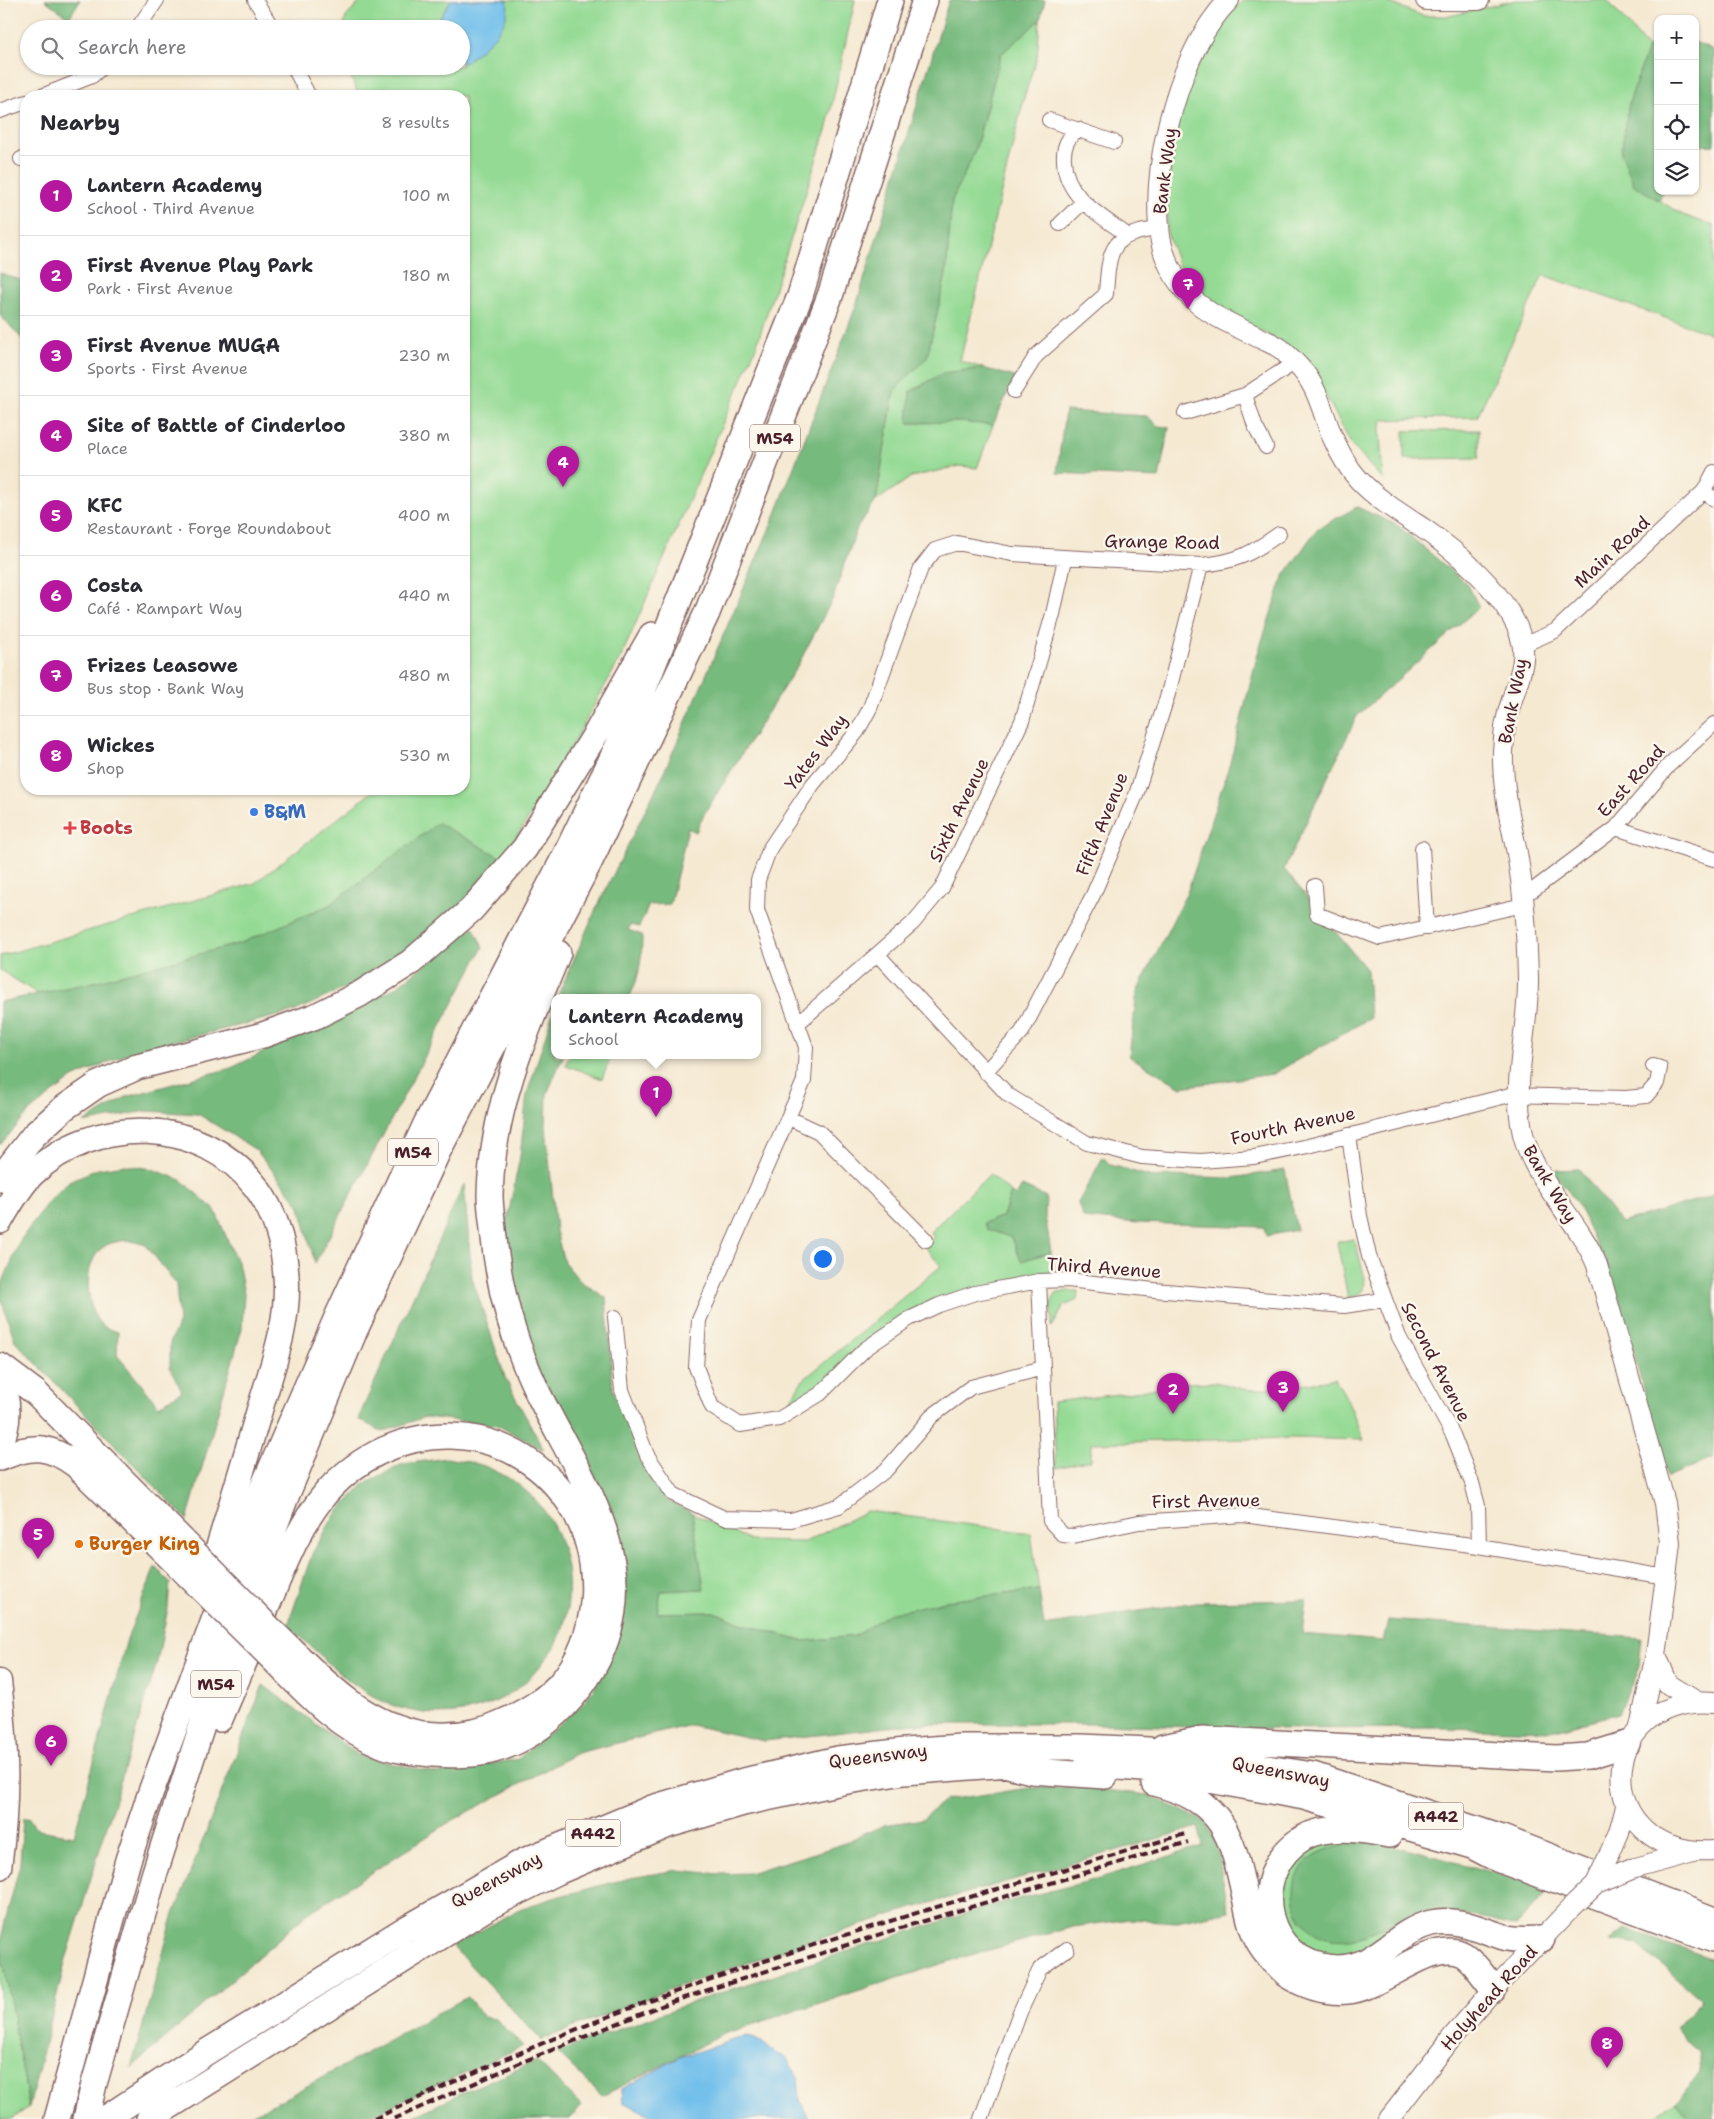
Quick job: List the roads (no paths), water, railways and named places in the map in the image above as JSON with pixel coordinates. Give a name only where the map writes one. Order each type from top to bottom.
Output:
[{"type":"highway","name":"M54","points":[[59,2111],[104,1944],[152,1790],[263,1487],[334,1324],[426,1124],[564,858],[634,713],[709,530],[800,296],[890,0]]},
{"type":"highway","name":"M54","points":[[86,2119],[94,2084],[155,1872],[219,1673],[285,1499],[355,1330],[438,1151],[589,863],[649,739],[714,595],[830,296],[925,0]]},
{"type":"highway","name":"M54","points":[[0,1178],[34,1135],[64,1108],[99,1084],[138,1067],[263,1035],[316,1016],[360,994],[411,962],[471,910],[526,848],[597,732],[709,530]]},
{"type":"highway","name":"M54","points":[[273,1645],[315,1702],[349,1728],[381,1745],[410,1752],[455,1755],[491,1751],[513,1744],[539,1730],[569,1700],[592,1669],[609,1630],[614,1590],[611,1553],[586,1485],[536,1389],[516,1344],[497,1270],[490,1196],[497,1129],[507,1085],[519,1046],[569,925],[589,863]]},
{"type":"highway","name":"M54","points":[[0,1221],[30,1175],[54,1156],[78,1143],[116,1131],[144,1130],[192,1140],[230,1163],[256,1187],[271,1212],[281,1240],[286,1277],[286,1303],[276,1352],[179,1683],[152,1790]]},
{"type":"highway","name":"M54","points":[[0,1366],[36,1393],[185,1557],[273,1645],[339,1696],[372,1718],[403,1730],[443,1736],[484,1731],[531,1710],[559,1685],[579,1655],[594,1605],[587,1540],[569,1502],[540,1470],[508,1450],[466,1436],[425,1437],[384,1449],[356,1465],[326,1494],[300,1531],[155,1872]]},
{"type":"highway","name":"M54","points":[[0,1458],[28,1448],[46,1448],[60,1453],[185,1557]]},
{"type":"highway","name":"A442","points":[[1149,1750],[1202,1739],[1556,1758],[1588,1756],[1633,1736]]},
{"type":"highway","name":"Queensway","points":[[105,2119],[205,2053],[404,1930],[516,1866],[652,1808],[740,1782],[838,1759],[961,1747],[1149,1750],[1314,1775],[1502,1838],[1714,1920]]},
{"type":"highway","name":"Queensway","points":[[149,2119],[488,1907],[557,1872],[668,1825],[743,1803],[842,1782],[904,1772],[1001,1764],[1054,1762],[1110,1765],[1153,1770],[1304,1797],[1472,1846],[1496,1859],[1714,1940]]},
{"type":"highway","name":"A442","points":[[1001,1764],[1031,1771],[1138,1779],[1185,1792],[1198,1800],[1213,1812],[1229,1838],[1235,1854],[1251,1929],[1259,1945],[1285,1973],[1299,1981],[1313,1987],[1348,1992],[1374,1984],[1426,1956],[1453,1952],[1464,1955],[1494,1989]]},
{"type":"highway","name":"A442","points":[[1496,1859],[1377,1833],[1345,1830],[1326,1831],[1304,1837],[1281,1857],[1271,1879],[1268,1906],[1274,1925],[1290,1951],[1306,1962],[1337,1969],[1350,1968],[1366,1962],[1418,1928],[1431,1923],[1449,1922],[1480,1927],[1506,1938],[1542,1939]]},
{"type":"main road","points":[[0,1374],[9,1404],[7,1427],[0,1448]]},
{"type":"main road","points":[[0,1681],[7,1744],[8,1784],[0,1868]]},
{"type":"street","points":[[143,20],[157,0]]},
{"type":"street","points":[[255,0],[267,20]]},
{"type":"street","name":"Bank Way","points":[[1229,0],[1205,29],[1192,54],[1178,93],[1164,152],[1158,192],[1158,229],[1169,266],[1186,292],[1200,305],[1219,317],[1279,347],[1294,362],[1314,387],[1338,450],[1359,479],[1387,505],[1449,548],[1472,568],[1503,601],[1515,622],[1523,645],[1522,671],[1506,722],[1503,752],[1504,793],[1523,898],[1528,981],[1517,1094],[1524,1144],[1533,1162],[1589,1246],[1597,1265],[1665,1503],[1670,1543],[1656,1655],[1633,1736],[1622,1766],[1626,1806]]},
{"type":"street","points":[[1435,1],[1479,0]]},
{"type":"street","points":[[57,90],[93,75]]},
{"type":"street","points":[[298,75],[306,90]]},
{"type":"street","points":[[0,111],[20,107]]},
{"type":"street","points":[[1050,120],[1114,142]]},
{"type":"street","points":[[1078,129],[1068,138],[1064,153],[1064,170],[1069,185],[1083,202],[1127,235]]},
{"type":"street","points":[[1060,224],[1083,202]]},
{"type":"street","points":[[1014,390],[1036,356],[1106,294],[1110,257],[1114,246],[1127,235],[1158,229]]},
{"type":"street","points":[[1185,413],[1245,395],[1294,362]]},
{"type":"street","points":[[1245,395],[1255,426],[1266,447]]},
{"type":"street","name":"Main Road","points":[[1523,645],[1555,630],[1709,495],[1714,472]]},
{"type":"street","name":"Grange Road","points":[[1065,559],[1120,559],[1201,565],[1227,563],[1243,558],[1279,534]]},
{"type":"street","name":"Yates Way","points":[[806,1047],[757,910],[758,880],[770,848],[813,784],[861,724],[870,708],[921,568],[935,550],[957,542],[1012,554],[1065,559]]},
{"type":"street","name":"Sixth Avenue","points":[[797,1024],[913,923],[942,888],[984,804],[1022,721],[1053,614],[1065,559]]},
{"type":"street","name":"Fifth Avenue","points":[[985,1072],[1022,1032],[1093,895],[1132,804],[1168,694],[1201,565]]},
{"type":"street","name":"East Road","points":[[1315,886],[1317,914],[1380,938],[1427,928],[1523,898],[1616,828],[1669,764],[1714,724]]},
{"type":"street","points":[[1616,828],[1714,859]]},
{"type":"street","points":[[1422,848],[1427,928]]},
{"type":"street","name":"Fourth Avenue","points":[[878,955],[1008,1095],[1087,1142],[1142,1157],[1200,1161],[1254,1157],[1517,1094],[1626,1098],[1646,1096],[1657,1084],[1660,1068],[1653,1066]]},
{"type":"street","name":"Third Avenue","points":[[806,1047],[804,1081],[699,1320],[696,1367],[712,1407],[740,1425],[780,1419],[820,1394],[865,1349],[909,1319],[940,1305],[975,1293],[1039,1281],[1068,1280],[1154,1290],[1344,1306],[1383,1300]]},
{"type":"street","points":[[789,1118],[819,1132],[926,1240]]},
{"type":"street","name":"Second Avenue","points":[[1349,1135],[1360,1216],[1369,1256],[1383,1300],[1399,1337],[1453,1436],[1472,1482],[1478,1506],[1479,1546]]},
{"type":"street","name":"First Avenue","points":[[1039,1281],[1050,1521],[1063,1535],[1073,1536],[1138,1522],[1242,1515],[1479,1546],[1666,1577]]},
{"type":"street","points":[[615,1317],[622,1390],[647,1455],[673,1494],[724,1518],[791,1520],[839,1506],[886,1470],[932,1416],[971,1387],[1043,1368]]},
{"type":"street","points":[[1656,1655],[1668,1684],[1706,1703]]},
{"type":"street","points":[[1633,1736],[1669,1707],[1706,1703]]},
{"type":"street","points":[[1626,1806],[1635,1822],[1647,1833],[1669,1845],[1704,1851]]},
{"type":"street","name":"Holyhead Road","points":[[1596,1884],[1619,1832],[1626,1806]]},
{"type":"street","name":"Holyhead Road","points":[[1389,2119],[1454,2035],[1494,1989],[1596,1884],[1635,1868],[1704,1851]]},
{"type":"street","points":[[981,2119],[1020,2012],[1040,1969],[1067,1949]]},
{"type":"water","points":[[451,0],[507,0],[508,10],[500,29],[470,58],[470,20],[439,20]]},
{"type":"water","points":[[747,2036],[753,2037],[775,2053],[786,2057],[798,2079],[800,2100],[809,2119],[658,2119],[623,2102],[622,2089],[680,2057]]},
{"type":"railway","points":[[374,2119],[520,2053],[594,2022],[669,1994],[861,1930],[1185,1834]]},
{"type":"railway","points":[[394,2119],[522,2062],[671,2002],[887,1932],[1188,1842]]},
{"type":"place","name":"Frizes Leasowe","points":[[1188,309]]},
{"type":"place","name":"Site of Battle of Cinderloo","points":[[563,487]]},
{"type":"place","name":"B&M","points":[[254,812]]},
{"type":"place","name":"Boots","points":[[70,828]]},
{"type":"place","name":"Lantern Academy","points":[[656,1117]]},
{"type":"place","name":"First Avenue MUGA","points":[[1283,1412]]},
{"type":"place","name":"First Avenue Play Park","points":[[1173,1414]]},
{"type":"place","name":"Burger King","points":[[79,1544]]},
{"type":"place","name":"KFC","points":[[38,1559]]},
{"type":"place","name":"Costa","points":[[51,1766]]},
{"type":"place","name":"Wickes","points":[[1607,2068]]}]
